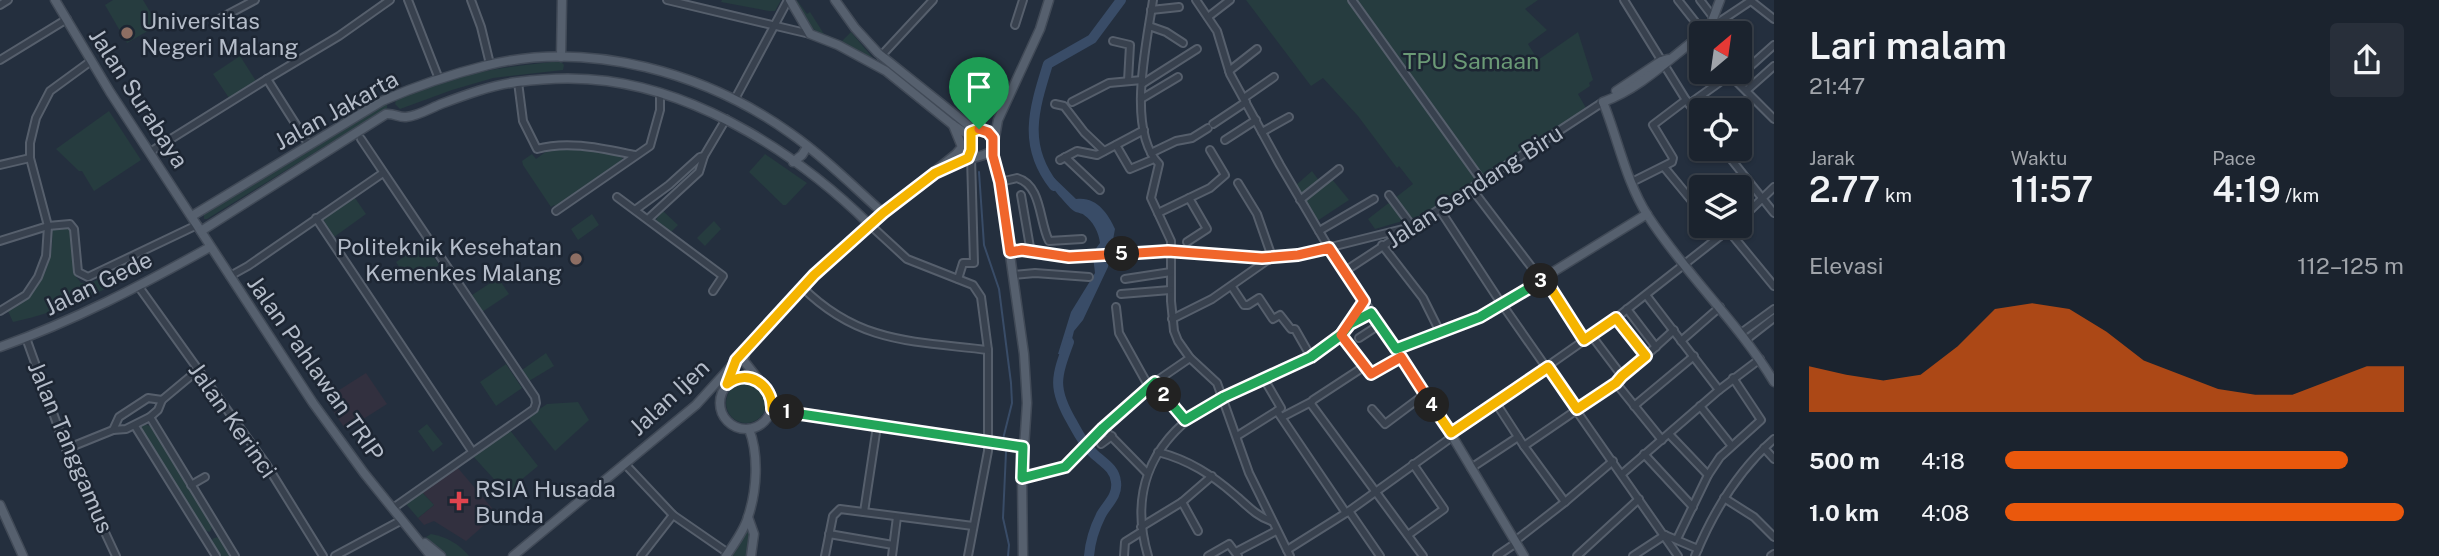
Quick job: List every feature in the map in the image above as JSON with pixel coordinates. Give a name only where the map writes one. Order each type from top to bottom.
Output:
[{"type":"main road","name":"Jalan Surabaya","points":[[55,0],[91,61],[192,216]]},
{"type":"main road","points":[[561,57],[562,0]]},
{"type":"main road","points":[[789,0],[810,34],[840,46],[886,71],[953,125],[972,133],[988,132],[993,138]]},
{"type":"main road","points":[[835,0],[855,28],[881,56],[972,133]]},
{"type":"main road","points":[[1023,556],[1022,478],[1026,382],[1014,275],[993,138],[998,120],[1040,29],[1049,0]]},
{"type":"main road","points":[[1711,21],[1720,0]]},
{"type":"main road","points":[[1689,44],[1603,102],[1617,145],[1647,214],[1684,265],[1744,336],[1774,382]]},
{"type":"main road","name":"Jalan Jakarta","points":[[192,216],[388,99],[439,79],[490,64],[561,57],[652,68],[677,75],[735,99],[807,147],[883,213]]},
{"type":"main road","points":[[199,228],[392,113],[408,117],[499,85],[593,79],[624,83],[660,94],[726,120],[768,144],[832,190],[869,223]]},
{"type":"main road","points":[[388,99],[397,115]]},
{"type":"main road","name":"Jalan Ijen","points":[[513,556],[696,405],[802,288],[869,223],[935,173],[962,147],[953,125]]},
{"type":"main road","points":[[970,157],[972,133]]},
{"type":"main road","points":[[793,162],[807,147]]},
{"type":"main road","name":"Jalan Ijen","points":[[935,173],[993,150]]},
{"type":"main road","points":[[1524,556],[1452,435],[1396,349],[1480,317],[1503,305],[1647,214]]},
{"type":"main road","name":"Jalan Pahlawan TRIP","points":[[192,216],[313,403],[431,556]]},
{"type":"main road","name":"Jalan Gede","points":[[0,347],[139,287],[211,247]]},
{"type":"main road","points":[[736,360],[720,398],[723,411],[735,424],[749,429],[764,423],[772,409],[771,398],[744,361],[743,355],[753,342]]},
{"type":"main road","points":[[696,405],[736,378],[752,378],[763,385]]},
{"type":"main road","points":[[772,409],[1023,447]]},
{"type":"main road","points":[[727,555],[748,517],[756,460],[749,429]]},
{"type":"main road","points":[[0,505],[23,556]]},
{"type":"main road","points":[[748,517],[754,534],[751,556]]},
{"type":"main road","name":"Jalan Pahlawan TRIP","points":[[417,537],[442,556]]},
{"type":"street","points":[[0,5],[8,0]]},
{"type":"street","points":[[221,18],[256,0]]},
{"type":"street","points":[[150,152],[345,32],[390,0]]},
{"type":"street","points":[[408,0],[439,79]]},
{"type":"street","points":[[471,0],[490,64]]},
{"type":"street","points":[[667,0],[693,3],[810,34]]},
{"type":"street","points":[[735,99],[789,0]]},
{"type":"street","points":[[881,56],[933,0]]},
{"type":"street","points":[[1015,25],[1023,0]]},
{"type":"street","points":[[1153,0],[1154,10],[1149,26],[1141,99],[1144,131],[1152,156],[1159,164],[1152,198],[1171,241],[1171,319],[1178,341],[1190,358],[1217,383],[1250,473],[1288,553],[1616,318],[1718,238]]},
{"type":"street","points":[[1196,0],[1221,41],[1229,71],[1300,200],[1396,349]]},
{"type":"street","points":[[1208,17],[1230,0]]},
{"type":"street","points":[[1352,0],[1482,181]]},
{"type":"street","points":[[1624,0],[1689,105]]},
{"type":"street","points":[[1678,0],[1695,21]]},
{"type":"street","points":[[1700,0],[1713,17]]},
{"type":"street","points":[[1721,21],[1751,0],[1774,19]]},
{"type":"street","points":[[1154,10],[1179,7]]},
{"type":"street","points":[[0,60],[66,19]]},
{"type":"street","points":[[1149,26],[1184,43]]},
{"type":"street","points":[[1113,41],[1130,45],[1128,81]]},
{"type":"street","points":[[1752,65],[1774,45]]},
{"type":"street","points":[[1072,102],[1109,83],[1142,82],[1197,49]]},
{"type":"street","points":[[1229,71],[1257,49]]},
{"type":"street","points":[[0,311],[22,299],[33,287],[46,256],[48,226],[30,158],[36,118],[50,91],[91,61]]},
{"type":"street","points":[[1747,90],[1774,66]]},
{"type":"street","points":[[1141,99],[1178,77]]},
{"type":"street","points":[[1116,145],[1130,169],[1176,141],[1192,138],[1211,126],[1274,77]]},
{"type":"street","points":[[267,79],[309,145]]},
{"type":"street","points":[[518,82],[523,121],[537,149],[559,145],[582,146],[635,155]]},
{"type":"street","points":[[1632,182],[1672,162],[1673,158],[1653,125],[1715,84]]},
{"type":"street","points":[[1741,84],[1774,119]]},
{"type":"street","points":[[556,212],[635,155],[646,150],[652,143],[660,110],[660,94]]},
{"type":"street","points":[[660,110],[672,98]]},
{"type":"street","name":"Jalan Sendang Biru","points":[[1345,271],[1603,102]]},
{"type":"street","points":[[1055,104],[1064,106],[1084,132],[1098,142],[1104,151]]},
{"type":"street","points":[[1262,132],[1289,117]]},
{"type":"street","points":[[648,219],[694,177],[726,120]]},
{"type":"street","points":[[1225,141],[1256,120]]},
{"type":"street","points":[[1100,190],[1062,158],[1077,151],[1094,155],[1144,131]]},
{"type":"street","points":[[361,139],[537,402],[534,408],[393,508]]},
{"type":"street","points":[[1157,213],[1210,188],[1225,175],[1210,150]]},
{"type":"street","points":[[635,210],[704,156]]},
{"type":"street","points":[[958,279],[963,263],[974,263],[970,157]]},
{"type":"street","points":[[0,165],[30,158]]},
{"type":"street","points":[[1732,161],[1774,214]]},
{"type":"street","points":[[1664,167],[1689,197]]},
{"type":"street","points":[[1300,200],[1339,169]]},
{"type":"street","points":[[686,170],[694,177]]},
{"type":"street","points":[[230,276],[383,173]]},
{"type":"street","points":[[1000,182],[1017,178],[1028,184],[1034,192],[1049,241],[1082,239]]},
{"type":"street","points":[[1238,183],[1257,214],[1272,257]]},
{"type":"street","points":[[1752,209],[1774,187]]},
{"type":"street","points":[[1472,188],[1587,338],[1622,376]]},
{"type":"street","points":[[1020,195],[1031,253]]},
{"type":"street","points":[[1010,252],[1022,250],[1056,257],[1171,252],[1207,256],[1298,255],[1410,227],[1389,195]]},
{"type":"street","points":[[617,197],[723,276],[713,291]]},
{"type":"street","points":[[1187,242],[1207,229],[1189,198]]},
{"type":"street","points":[[1319,231],[1374,199]]},
{"type":"street","points":[[1440,209],[1458,240],[1678,556]]},
{"type":"street","points":[[316,218],[472,451]]},
{"type":"street","points":[[869,223],[907,259],[973,285],[979,291],[988,350],[989,442],[968,556]]},
{"type":"street","points":[[0,242],[48,226],[68,224],[73,226],[78,272],[88,277],[199,228]]},
{"type":"street","points":[[1738,238],[1774,286]]},
{"type":"street","points":[[1382,246],[1427,304],[1440,332]]},
{"type":"street","points":[[1171,319],[1191,312],[1232,287],[1272,257]]},
{"type":"street","points":[[1125,279],[1171,272]]},
{"type":"street","points":[[1014,275],[1035,273],[1089,277]]},
{"type":"street","name":"Jalan Kerinci","points":[[139,287],[266,464],[323,556]]},
{"type":"street","points":[[1232,287],[1244,304],[1248,306],[1259,298],[1273,319],[1280,315],[1291,329],[1295,329],[1311,357]]},
{"type":"street","points":[[802,288],[840,318],[877,335],[988,350]]},
{"type":"street","points":[[1121,294],[1170,290]]},
{"type":"street","points":[[1646,295],[1719,390]]},
{"type":"street","points":[[1147,556],[1141,533],[1147,473],[1165,443],[1185,420],[1224,397],[1311,357],[1341,335],[1364,301]]},
{"type":"street","points":[[1116,307],[1119,333],[1149,387]]},
{"type":"street","points":[[1681,341],[1720,307]]},
{"type":"street","points":[[1627,309],[1656,348]]},
{"type":"street","points":[[1350,324],[1371,313]]},
{"type":"street","points":[[1744,336],[1773,315]]},
{"type":"street","points":[[1616,318],[1646,356]]},
{"type":"street","points":[[1359,338],[1379,326]]},
{"type":"street","points":[[1524,446],[1616,383],[1674,330]]},
{"type":"street","points":[[1341,335],[1371,374],[1401,357]]},
{"type":"street","name":"Jalan Tanggamus","points":[[26,338],[66,449],[116,556]]},
{"type":"street","points":[[1634,406],[1693,356]]},
{"type":"street","points":[[1022,478],[1065,467],[1149,387],[1190,358]]},
{"type":"street","points":[[1622,474],[1733,378],[1760,359]]},
{"type":"street","points":[[1237,436],[1311,402],[1365,366]]},
{"type":"street","points":[[66,449],[113,430],[120,431],[135,426],[158,410],[162,400],[198,370]]},
{"type":"street","points":[[1677,539],[1708,475],[1725,451],[1761,420],[1733,378]]},
{"type":"street","points":[[1264,379],[1281,408],[1280,414],[1380,556]]},
{"type":"street","points":[[1155,382],[1185,420]]},
{"type":"street","points":[[1616,383],[1662,440]]},
{"type":"street","points":[[1372,409],[1385,424],[1425,394]]},
{"type":"street","points":[[113,430],[119,417],[148,398],[162,400]]},
{"type":"street","points":[[1311,402],[1408,535],[1419,555]]},
{"type":"street","points":[[1496,403],[1565,502]]},
{"type":"street","points":[[1700,406],[1731,445]]},
{"type":"street","points":[[150,417],[235,556]]},
{"type":"street","points":[[135,426],[216,556]]},
{"type":"street","points":[[864,512],[877,426]]},
{"type":"street","points":[[1103,428],[1147,473]]},
{"type":"street","points":[[1669,433],[1708,475]]},
{"type":"street","points":[[1101,444],[1112,436]]},
{"type":"street","points":[[1471,468],[1518,437]]},
{"type":"street","points":[[1665,534],[1697,552],[1724,498],[1747,466],[1774,439]]},
{"type":"street","points":[[1165,443],[1175,457]]},
{"type":"street","points":[[1764,448],[1774,459]]},
{"type":"street","points":[[1158,452],[1175,457],[1212,476],[1251,510],[1271,521]]},
{"type":"street","points":[[1644,454],[1693,507]]},
{"type":"street","points":[[1497,556],[1613,461]]},
{"type":"street","points":[[625,464],[673,515],[727,555]]},
{"type":"street","points":[[1408,535],[1444,509],[1413,464]]},
{"type":"street","points":[[1124,556],[1125,544],[1129,540],[1182,502],[1212,476]]},
{"type":"street","points":[[191,485],[205,477]]},
{"type":"street","points":[[1724,498],[1755,517],[1774,537]]},
{"type":"street","points":[[1579,555],[1639,499]]},
{"type":"street","points":[[1182,502],[1198,531]]},
{"type":"street","points":[[825,556],[836,511],[840,509],[973,526]]},
{"type":"street","points":[[641,556],[673,515]]},
{"type":"street","points":[[892,556],[897,517]]},
{"type":"street","points":[[335,556],[402,520]]},
{"type":"street","points":[[205,539],[219,531]]},
{"type":"street","points":[[1208,556],[1229,544],[1237,554],[1276,531]]},
{"type":"street","points":[[829,534],[893,545]]},
{"type":"street","points":[[1633,556],[1665,534]]},
{"type":"shaded area","points":[[366,373],[387,404],[346,430],[325,399]]},
{"type":"shaded area","name":"RSIA Husada Bunda","points":[[457,467],[497,514],[466,541],[434,521],[424,525],[418,518],[434,505],[421,491]]},
{"type":"green space","points":[[113,0],[143,0],[158,25],[127,43],[105,5]]},
{"type":"green space","points":[[781,0],[775,11],[769,11],[721,2]]},
{"type":"green space","points":[[797,0],[807,14],[810,12],[824,34],[842,41],[851,32],[873,58],[815,30],[800,12]]},
{"type":"green space","name":"TPU Samaan","points":[[1246,0],[1350,0],[1478,180],[1420,216],[1375,229],[1368,219],[1413,184],[1323,78],[1311,86]]},
{"type":"green space","name":"TPU Samaan","points":[[1355,0],[1538,0],[1525,9],[1547,30],[1528,44],[1538,60],[1578,32],[1593,80],[1589,83],[1590,86],[1578,94],[1586,108],[1482,177]]},
{"type":"green space","points":[[240,56],[256,81],[229,98],[213,74]]},
{"type":"green space","points":[[560,61],[564,65],[563,70],[493,78],[400,109],[395,104],[396,100],[415,91],[455,78],[497,69]]},
{"type":"green space","points":[[387,104],[387,108],[204,219],[204,214]]},
{"type":"green space","points":[[109,111],[141,160],[94,191],[82,171],[56,149]]},
{"type":"green space","points":[[551,148],[610,152],[623,159],[556,208],[554,205],[551,207],[522,161],[532,154],[536,159]]},
{"type":"green space","points":[[765,154],[807,183],[786,205],[749,172]]},
{"type":"green space","points":[[1312,171],[1320,182],[1302,196],[1295,186]]},
{"type":"green space","points":[[1331,178],[1349,200],[1317,221],[1305,201]]},
{"type":"green space","points":[[355,198],[366,214],[334,237],[323,219]]},
{"type":"green space","points":[[662,210],[678,225],[671,232],[656,220]]},
{"type":"green space","points":[[592,214],[599,225],[578,240],[571,229]]},
{"type":"green space","points":[[714,221],[721,229],[705,246],[697,238]]},
{"type":"green space","points":[[70,228],[74,274],[81,283],[91,283],[148,254],[152,261],[86,298],[13,322],[8,311],[19,305],[36,288],[48,266],[52,229]]},
{"type":"green space","points":[[425,243],[439,265],[410,284],[396,262]]},
{"type":"green space","points":[[498,278],[509,294],[482,312],[472,295]]},
{"type":"green space","points":[[546,353],[554,366],[529,381],[522,370]]},
{"type":"green space","points":[[506,364],[522,388],[496,406],[480,382]]},
{"type":"green space","points":[[746,383],[754,384],[760,389],[765,395],[765,411],[760,417],[754,422],[746,423],[738,422],[732,417],[727,411],[726,403],[727,395],[732,389],[738,384]]},
{"type":"green space","points":[[578,402],[589,420],[555,451],[528,417],[547,404]]},
{"type":"green space","points":[[144,424],[153,427],[213,525],[210,532],[203,530],[142,432],[141,427]]},
{"type":"green space","points":[[427,424],[443,444],[433,452],[418,431]]},
{"type":"green space","points":[[509,429],[538,466],[521,480],[527,487],[513,500],[472,455]]},
{"type":"green space","points":[[421,491],[434,505],[418,518],[406,504]]},
{"type":"green space","points":[[748,527],[751,529],[748,556],[731,556]]},
{"type":"green space","points":[[431,534],[452,542],[469,556],[447,556],[426,537]]},
{"type":"green space","points":[[220,537],[232,556],[218,556],[211,541]]},
{"type":"water","points":[[1051,175],[1076,199],[1090,200],[1100,207],[1115,229],[1108,267],[1083,320],[1074,331],[1068,355],[1058,354],[1071,312],[1095,273],[1094,254],[1100,243],[1090,220],[1075,212],[1045,178]]},
{"type":"waterway","points":[[1054,186],[1044,171],[1034,141],[1035,112],[1048,64],[1092,39],[1121,0]]},
{"type":"waterway","points":[[979,172],[984,245],[999,289],[1011,383],[1012,403],[1003,439]]},
{"type":"waterway","points":[[1069,342],[1059,374],[1061,400],[1084,443],[1111,469],[1116,482],[1114,496],[1095,530],[1089,556]]},
{"type":"waterway","points":[[1006,452],[1003,518],[1009,545],[1008,556]]},
{"type":"place","name":"Universitas Negeri Malang","points":[[127,33]]},
{"type":"place","name":"Politeknik Kesehatan Kemenkes Malang","points":[[576,259]]},
{"type":"place","name":"RSIA Husada Bunda","points":[[459,501]]},
{"type":"route","points":[[979,129],[973,129],[971,132],[968,158],[935,173],[869,223],[814,275],[736,360],[727,384],[740,377],[757,381],[769,393],[772,409],[1023,447],[1022,478],[1065,467],[1103,428],[1155,382],[1185,420],[1224,397],[1311,357],[1341,335],[1350,324],[1371,313],[1396,349],[1480,317],[1545,279],[1584,340],[1616,318],[1646,356],[1616,383],[1577,409],[1548,367],[1451,433],[1401,357],[1371,374],[1341,335],[1364,301],[1329,248],[1298,255],[1262,258],[1168,251],[1069,257],[1022,250],[1010,252],[1000,182],[993,156],[993,138],[988,132],[979,129]]}]
